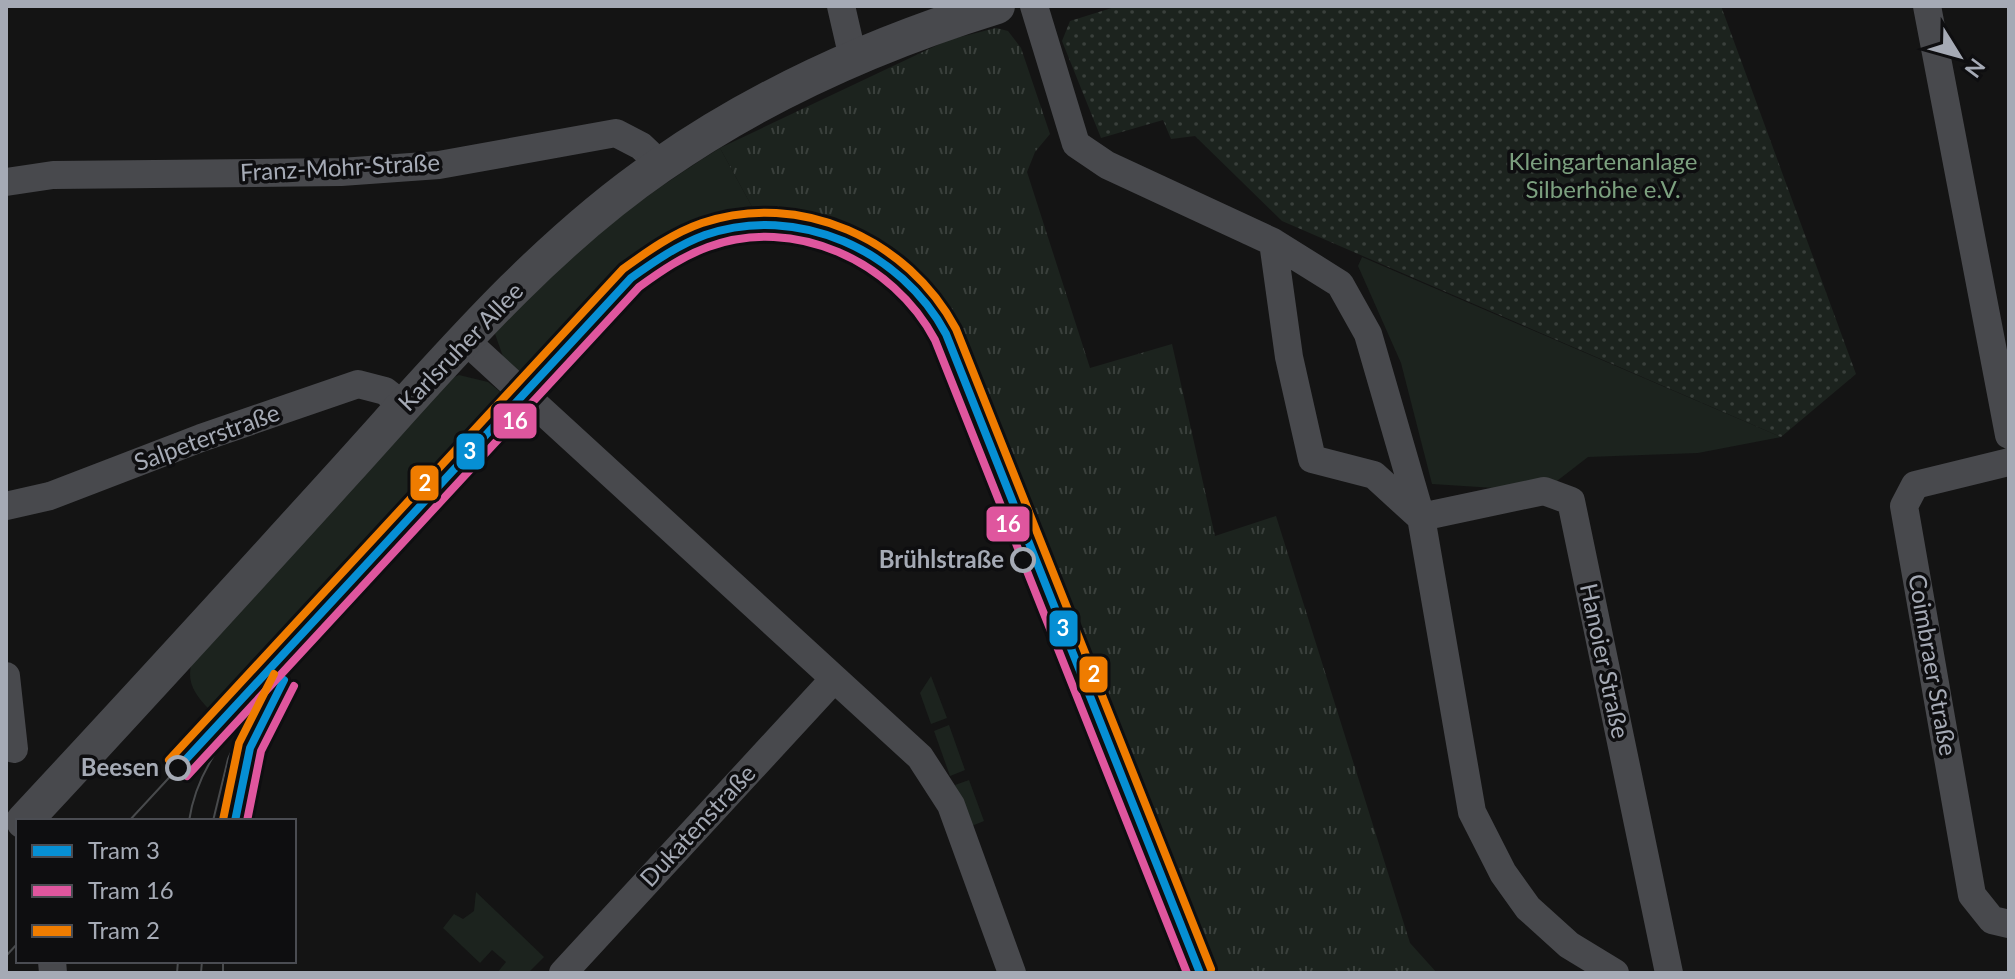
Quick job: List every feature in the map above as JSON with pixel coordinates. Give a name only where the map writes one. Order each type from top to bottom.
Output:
[{"type":"street","points":[[841,6],[853,58]]},
{"type":"street","name":"Karlsruher Allee","points":[[26,819],[465,340],[583,225],[661,165],[787,89],[853,58],[997,6]]},
{"type":"street","points":[[1034,6],[1076,144],[1107,165],[1273,242],[1340,284],[1368,334],[1421,517],[1472,812],[1503,873],[1528,908],[1569,945],[1615,973]]},
{"type":"street","points":[[1927,6],[2009,435]]},
{"type":"street","name":"Franz-Mohr-Straße","points":[[6,182],[53,175],[341,172],[439,165],[616,133],[641,146],[661,165]]},
{"type":"street","points":[[1273,242],[1289,357],[1312,459],[1374,475],[1421,517]]},
{"type":"street","points":[[465,340],[920,757],[951,805],[1012,973]]},
{"type":"street","name":"Salpeterstraße","points":[[6,506],[50,496],[201,438],[358,384],[385,391],[404,406]]},
{"type":"street","name":"Coimbraer Straße","points":[[2009,462],[1915,485],[1904,506],[1972,895],[1992,920],[2009,924]]},
{"type":"street","name":"Hanoier Straße","points":[[1421,517],[1544,491],[1571,501],[1669,973]]},
{"type":"street","points":[[6,676],[14,749]]},
{"type":"street","name":"Dukatenstraße","points":[[563,973],[834,679]]},
{"type":"green space","name":"Kleingartenanlage Silberhöhe e.V.","points":[[1118,6],[1721,6],[1856,374],[1781,437],[1282,221],[1195,136],[1171,139],[1163,120],[1101,138],[1062,41],[1070,21]]},
{"type":"green space","points":[[996,28],[1008,31],[1021,48],[1050,134],[1035,152],[1027,172],[1090,368],[1172,344],[1215,536],[1276,516],[1410,943],[1437,973],[1204,973],[966,365],[941,319],[900,266],[860,238],[826,223],[756,214],[720,148],[948,40]]},
{"type":"green space","points":[[720,148],[756,214],[717,222],[682,235],[652,252],[599,296],[524,379],[506,365],[495,334],[508,313],[531,288],[596,234]]},
{"type":"green space","points":[[1362,257],[1781,437],[1698,453],[1588,457],[1544,491],[1432,484],[1401,363],[1358,266]]},
{"type":"green space","points":[[459,375],[488,382],[508,398],[284,643],[275,637],[209,709],[192,686],[190,674],[193,659],[445,381]]},
{"type":"green space","points":[[931,676],[947,718],[931,724],[920,693]]},
{"type":"green space","points":[[949,725],[965,770],[950,776],[934,731]]},
{"type":"green space","points":[[969,780],[984,821],[969,827],[955,785]]},
{"type":"green space","points":[[476,892],[544,957],[528,973],[497,973],[506,962],[492,950],[480,963],[443,928],[454,914],[463,919],[474,911]]},
{"type":"tram line","name":"2","points":[[169,760],[623,269],[671,237],[702,223],[739,214],[776,213],[813,218],[848,230],[880,247],[910,270],[935,297],[956,329],[1211,969]]},
{"type":"tram line","name":"3","points":[[178,768],[631,278],[676,249],[705,235],[740,227],[775,225],[810,230],[843,241],[874,257],[902,279],[926,304],[946,334],[1200,973]]},
{"type":"tram line","name":"16","points":[[187,776],[639,287],[672,264],[708,247],[741,239],[774,237],[807,242],[838,252],[867,267],[894,288],[917,312],[935,340],[1187,973]]},
{"type":"tram line","points":[[189,819],[195,796],[216,751],[247,712],[299,657]]},
{"type":"tram line","name":"2","points":[[223,819],[239,743],[274,674]]},
{"type":"tram line","name":"3","points":[[235,819],[250,748],[284,680]]},
{"type":"tram line","name":"16","points":[[247,819],[261,751],[294,686]]},
{"type":"tram line","points":[[213,819],[228,759],[243,726]]},
{"type":"tram line","points":[[131,819],[178,768]]},
{"type":"tram line","points":[[6,956],[16,945]]},
{"type":"tram line","points":[[177,973],[178,963]]},
{"type":"tram line","points":[[201,973],[202,963]]},
{"type":"tram line","points":[[223,963],[223,973]]},
{"type":"place","name":"Brühlstraße","points":[[1023,560]]},
{"type":"place","name":"Beesen","points":[[178,768]]}]
